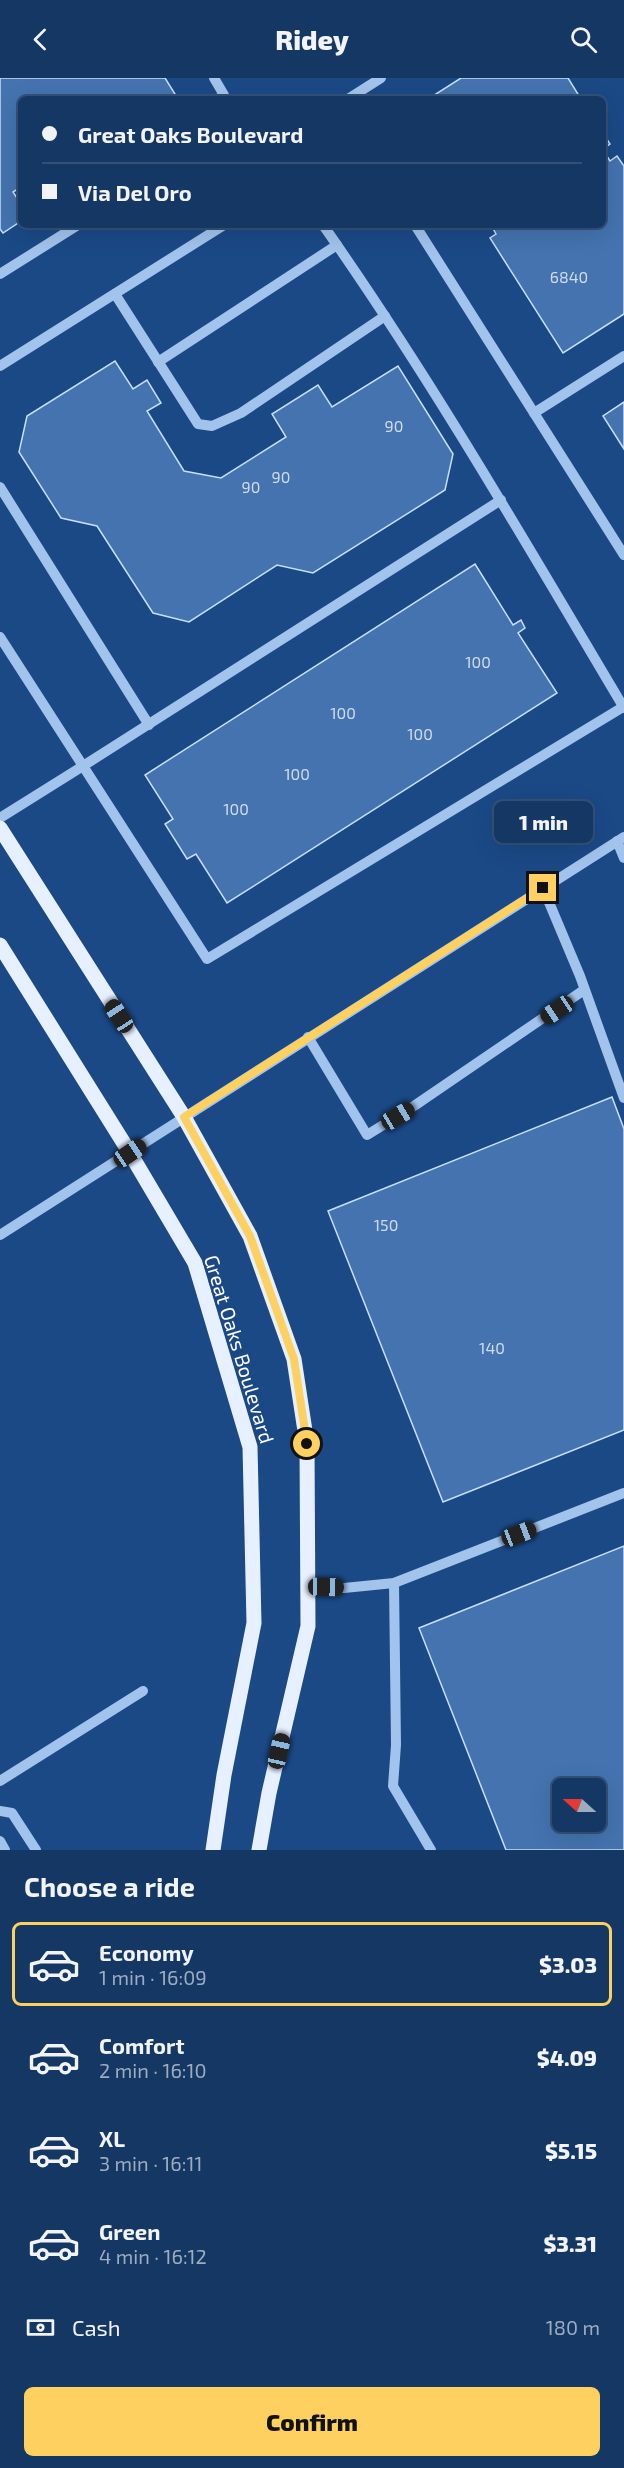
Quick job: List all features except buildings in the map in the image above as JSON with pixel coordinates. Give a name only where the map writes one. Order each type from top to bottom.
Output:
[{"type":"main road","name":"Great Oaks Boulevard","points":[[0,828],[184,1117],[250,1236],[294,1359],[307,1444],[308,1626],[269,1793],[259,1850]]},
{"type":"main road","name":"Great Oaks Boulevard","points":[[0,945],[130,1153],[195,1263],[250,1447],[254,1623],[224,1775],[213,1850]]},
{"type":"street","points":[[214,78],[222,96]]},
{"type":"street","points":[[353,96],[381,78]]},
{"type":"street","points":[[0,274],[73,228]]},
{"type":"street","points":[[0,366],[219,228]]},
{"type":"street","points":[[0,637],[207,959],[624,708],[501,500],[385,316],[325,228]]},
{"type":"street","points":[[418,228],[624,555]]},
{"type":"street","points":[[159,362],[337,245]]},
{"type":"street","points":[[115,294],[198,424],[212,426],[241,413],[385,316]]},
{"type":"street","points":[[534,413],[624,356]]},
{"type":"street","points":[[0,488],[149,724]]},
{"type":"street","points":[[0,818],[501,500]]},
{"type":"street","points":[[0,1235],[620,839],[624,858]]},
{"type":"street","points":[[543,888],[624,1098]]},
{"type":"street","points":[[308,1037],[366,1135],[414,1106],[584,990]]},
{"type":"street","points":[[308,1587],[344,1588],[394,1583],[624,1493]]},
{"type":"street","points":[[394,1583],[396,1745],[393,1786],[430,1850]]},
{"type":"street","points":[[0,1781],[143,1691]]},
{"type":"street","points":[[0,1811],[12,1813],[36,1850]]},
{"type":"street","points":[[0,1842],[5,1850]]},
{"type":"route","points":[[307,1444],[294,1359],[250,1236],[184,1117],[543,888]]}]
